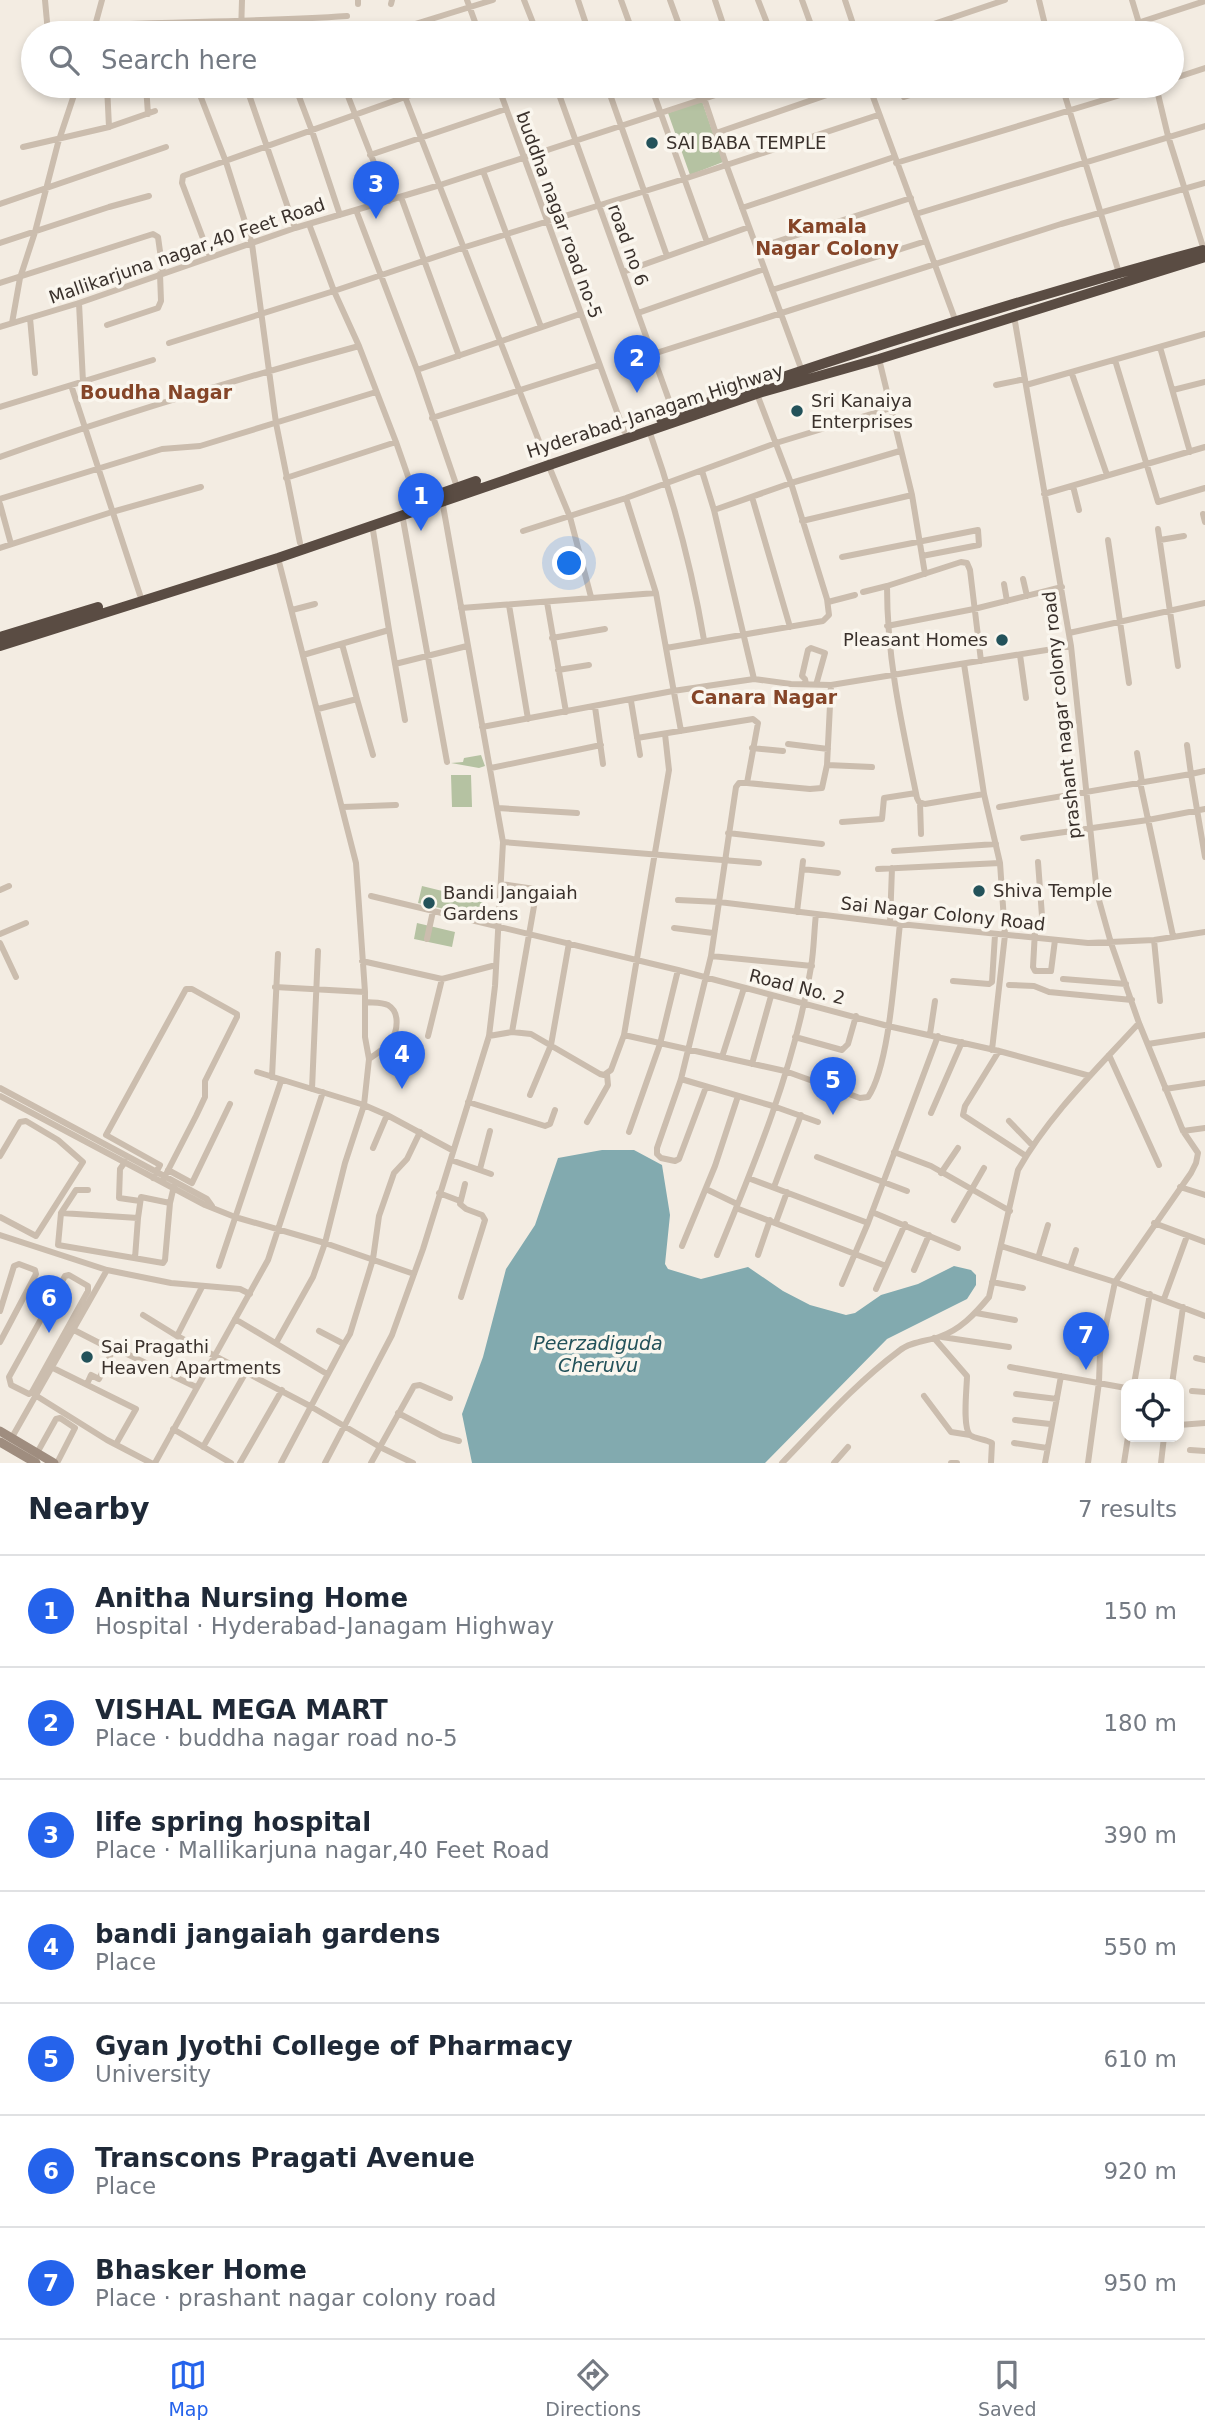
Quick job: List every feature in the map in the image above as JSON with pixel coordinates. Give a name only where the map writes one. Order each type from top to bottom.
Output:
[{"type":"highway","name":"Hyderabad-Janagam Highway","points":[[276,555],[300,543],[457,487],[547,462],[757,394],[879,359],[1014,316],[1119,273],[1205,250]]},
{"type":"highway","name":"Hyderabad-Janagam Highway","points":[[0,646],[402,514],[624,431],[802,371],[956,322],[1205,257]]},
{"type":"highway","name":"Hyderabad-Janagam Highway","points":[[0,637],[213,575]]},
{"type":"street","points":[[45,0],[47,21]]},
{"type":"street","points":[[97,21],[102,0]]},
{"type":"street","points":[[242,0],[242,21]]},
{"type":"street","points":[[420,21],[468,4],[493,0]]},
{"type":"street","points":[[524,0],[532,21]]},
{"type":"street","points":[[578,0],[585,21]]},
{"type":"street","points":[[621,0],[629,21]]},
{"type":"street","points":[[670,0],[678,21]]},
{"type":"street","points":[[715,0],[722,21]]},
{"type":"street","points":[[758,0],[766,21]]},
{"type":"street","points":[[802,0],[810,21]]},
{"type":"street","points":[[845,0],[852,21]]},
{"type":"street","points":[[943,21],[1005,0]]},
{"type":"street","points":[[1039,0],[1044,21]]},
{"type":"street","points":[[1132,0],[1138,21]]},
{"type":"street","points":[[1145,21],[1205,1]]},
{"type":"street","points":[[468,4],[474,21]]},
{"type":"street","points":[[282,21],[347,16]]},
{"type":"street","points":[[1184,75],[1205,68]]},
{"type":"street","points":[[12,323],[20,278],[73,98]]},
{"type":"street","points":[[108,98],[109,127]]},
{"type":"street","points":[[23,147],[109,127],[151,112],[148,98]]},
{"type":"street","points":[[201,98],[226,162],[252,244],[276,423],[300,543]]},
{"type":"street","points":[[250,98],[295,228]]},
{"type":"street","points":[[300,98],[340,215]]},
{"type":"street","points":[[349,98],[389,201]]},
{"type":"street","points":[[210,257],[182,183],[185,175],[402,98]]},
{"type":"street","points":[[405,98],[462,248],[570,517],[591,597]]},
{"type":"street","name":"buddha nagar road no-5","points":[[502,98],[624,431]]},
{"type":"street","name":"road no 6","points":[[560,98],[674,414]]},
{"type":"street","points":[[611,98],[667,256]]},
{"type":"street","points":[[655,98],[707,242]]},
{"type":"street","name":"Mallikarjuna nagar,40 Feet Road","points":[[0,327],[79,303],[295,228],[440,185],[701,98]]},
{"type":"street","points":[[704,98],[802,371]]},
{"type":"street","points":[[716,133],[818,98]]},
{"type":"street","points":[[873,98],[956,322]]},
{"type":"street","points":[[1066,98],[1119,273]]},
{"type":"street","points":[[742,208],[895,160],[1110,98]]},
{"type":"street","points":[[1159,98],[1168,136],[1205,250]]},
{"type":"street","points":[[370,155],[506,109]]},
{"type":"street","points":[[169,343],[878,115]]},
{"type":"street","points":[[916,214],[1205,126]]},
{"type":"street","points":[[0,204],[166,147]]},
{"type":"street","points":[[483,171],[541,327]]},
{"type":"street","points":[[653,354],[1100,213],[1205,183]]},
{"type":"street","points":[[0,243],[149,196]]},
{"type":"street","points":[[401,197],[459,356]]},
{"type":"street","points":[[757,248],[911,198]]},
{"type":"street","points":[[356,210],[457,487]]},
{"type":"street","points":[[309,224],[334,291],[359,346],[417,502]]},
{"type":"street","points":[[623,272],[749,227]]},
{"type":"street","points":[[0,283],[153,234],[158,237],[162,274],[161,301],[158,308],[107,325]]},
{"type":"street","points":[[772,290],[926,241]]},
{"type":"street","points":[[638,313],[765,269]]},
{"type":"street","points":[[79,303],[83,382]]},
{"type":"street","points":[[416,370],[580,314]]},
{"type":"street","name":"prashant nagar colony road","points":[[1014,316],[1071,646],[1097,893],[1139,1023],[1183,1131],[1196,1150]]},
{"type":"street","points":[[30,318],[35,373]]},
{"type":"street","points":[[996,385],[1072,374],[1205,334]]},
{"type":"street","points":[[0,457],[84,427],[359,346]]},
{"type":"street","points":[[1160,347],[1190,452]]},
{"type":"street","points":[[879,359],[912,495],[925,574]]},
{"type":"street","points":[[0,407],[153,360]]},
{"type":"street","points":[[1115,360],[1158,502],[1205,488]]},
{"type":"street","points":[[432,418],[599,365]]},
{"type":"street","points":[[1072,374],[1107,475]]},
{"type":"street","points":[[1173,390],[1205,382]]},
{"type":"street","points":[[71,385],[140,595]]},
{"type":"street","points":[[11,544],[0,502],[98,467],[162,449],[200,446],[376,392]]},
{"type":"street","points":[[666,648],[828,619],[830,609],[791,483],[757,394]]},
{"type":"street","points":[[523,531],[626,498],[776,443],[891,408]]},
{"type":"street","points":[[649,430],[667,483],[698,602],[704,640]]},
{"type":"street","points":[[286,478],[396,442]]},
{"type":"street","points":[[1044,494],[1205,447]]},
{"type":"street","points":[[714,510],[791,483],[900,451]]},
{"type":"street","points":[[702,471],[714,510],[754,679]]},
{"type":"street","points":[[1073,486],[1079,510]]},
{"type":"street","points":[[0,548],[201,487]]},
{"type":"street","points":[[802,521],[912,495]]},
{"type":"street","points":[[752,497],[790,627]]},
{"type":"street","points":[[626,498],[656,593],[681,731]]},
{"type":"street","points":[[324,1463],[387,1347],[414,1274],[489,1036],[503,842],[442,500]]},
{"type":"street","points":[[402,514],[447,762]]},
{"type":"street","points":[[1203,514],[1205,522]]},
{"type":"street","points":[[372,524],[405,720]]},
{"type":"street","points":[[842,557],[978,530],[980,542],[977,546],[922,556]]},
{"type":"street","points":[[1158,530],[1178,666]]},
{"type":"street","points":[[1160,540],[1184,536]]},
{"type":"street","points":[[1108,540],[1129,683]]},
{"type":"street","points":[[276,555],[356,863],[365,992],[365,1037],[369,1059],[364,1105],[345,1163],[325,1244],[313,1277],[276,1343]]},
{"type":"street","points":[[863,592],[961,562],[967,563],[981,661]]},
{"type":"street","points":[[1023,579],[1027,596]]},
{"type":"street","points":[[1004,584],[1007,601]]},
{"type":"street","points":[[887,586],[887,626],[892,675],[920,803],[921,834]]},
{"type":"street","points":[[887,626],[974,610],[1062,587]]},
{"type":"street","points":[[461,608],[656,593]]},
{"type":"street","points":[[828,602],[855,595]]},
{"type":"street","points":[[547,602],[566,712]]},
{"type":"street","points":[[1069,633],[1205,603]]},
{"type":"street","points":[[292,610],[315,604]]},
{"type":"street","points":[[509,605],[528,719]]},
{"type":"street","points":[[552,638],[605,629]]},
{"type":"street","points":[[303,655],[389,630]]},
{"type":"street","points":[[342,644],[373,755]]},
{"type":"street","points":[[395,664],[467,646]]},
{"type":"street","points":[[482,727],[673,691],[754,679],[831,685],[1071,646]]},
{"type":"street","points":[[806,684],[802,676],[808,650],[811,648],[825,653],[816,685]]},
{"type":"street","points":[[1020,655],[1026,698]]},
{"type":"street","points":[[964,664],[984,794],[1000,863],[1005,935],[996,1050],[963,1115],[1026,1156]]},
{"type":"street","points":[[558,670],[589,665]]},
{"type":"street","points":[[706,1087],[678,1160],[671,1161],[658,1155],[657,1148],[681,1079],[711,956],[736,787],[739,783],[747,782],[818,789],[824,785],[831,685]]},
{"type":"street","points":[[318,709],[357,699]]},
{"type":"street","points":[[631,701],[640,755]]},
{"type":"street","points":[[595,707],[603,764]]},
{"type":"street","points":[[637,738],[753,719],[758,723],[747,782]]},
{"type":"street","points":[[489,1036],[512,1032],[531,1034],[591,1070],[607,1074],[611,1070],[624,1035],[656,855],[669,770],[665,734]]},
{"type":"street","points":[[788,744],[828,749]]},
{"type":"street","points":[[491,768],[601,745]]},
{"type":"street","points":[[1187,745],[1205,857]]},
{"type":"street","points":[[752,748],[783,751]]},
{"type":"street","points":[[1137,753],[1147,820],[1173,936]]},
{"type":"street","points":[[827,765],[872,767]]},
{"type":"street","points":[[999,807],[1205,771]]},
{"type":"street","points":[[842,822],[882,819],[884,798],[916,793]]},
{"type":"street","points":[[920,803],[984,794]]},
{"type":"street","points":[[343,807],[396,805]]},
{"type":"street","points":[[498,808],[577,813]]},
{"type":"street","points":[[1023,838],[1205,809]]},
{"type":"street","points":[[728,833],[822,844]]},
{"type":"street","points":[[503,842],[759,863]]},
{"type":"street","points":[[894,851],[996,844]]},
{"type":"street","points":[[878,869],[1000,863]]},
{"type":"street","points":[[1038,863],[1042,916],[1040,930],[1035,930],[1034,937],[1032,967],[1035,971],[1051,971],[1055,940]]},
{"type":"street","points":[[797,912],[803,865],[838,873]]},
{"type":"street","points":[[890,923],[891,867]]},
{"type":"street","points":[[501,884],[548,891]]},
{"type":"street","points":[[0,890],[9,886]]},
{"type":"street","points":[[512,1032],[537,889]]},
{"type":"street","name":"Road No. 2","points":[[371,896],[678,970],[1090,1076]]},
{"type":"street","name":"Sai Nagar Colony Road","points":[[678,900],[719,902],[1055,940],[1111,943],[1205,932]]},
{"type":"street","points":[[427,939],[433,911]]},
{"type":"street","points":[[716,1255],[748,1178],[795,1037],[812,966],[816,914]]},
{"type":"street","points":[[0,934],[26,923]]},
{"type":"street","points":[[624,1035],[785,1070],[860,1098],[868,1097],[874,1087],[888,1026],[900,924]]},
{"type":"street","points":[[674,928],[713,933]]},
{"type":"street","points":[[953,981],[992,982],[995,935]]},
{"type":"street","points":[[1154,940],[1160,1001]]},
{"type":"street","points":[[0,943],[16,977]]},
{"type":"street","points":[[530,1095],[551,1045],[569,943]]},
{"type":"street","points":[[312,1089],[318,951]]},
{"type":"street","points":[[272,1077],[278,954]]},
{"type":"street","points":[[711,956],[812,966]]},
{"type":"street","points":[[362,961],[442,979],[496,965]]},
{"type":"street","points":[[993,965],[1001,966]]},
{"type":"street","points":[[629,1132],[660,1044],[678,970]]},
{"type":"street","points":[[428,1036],[442,979]]},
{"type":"street","points":[[1063,979],[1126,984]]},
{"type":"street","points":[[1009,985],[1034,986],[1049,992],[1132,1000]]},
{"type":"street","points":[[275,987],[365,992]]},
{"type":"street","points":[[722,1057],[744,988]]},
{"type":"street","points":[[163,1180],[205,1097],[205,1081],[237,1017],[237,1014],[192,989],[186,989],[106,1135],[163,1180],[207,1199],[213,1207],[235,1217],[414,1274]]},
{"type":"street","points":[[752,1064],[771,996]]},
{"type":"street","points":[[930,1034],[935,1001]]},
{"type":"street","points":[[365,1002],[388,1005],[395,1012],[397,1019],[393,1039],[369,1059]]},
{"type":"street","points":[[795,1037],[842,1050],[848,1044],[856,1016]]},
{"type":"street","points":[[782,1463],[901,1348],[937,1337],[963,1325],[989,1297],[1018,1170],[1054,1116],[1139,1023]]},
{"type":"street","points":[[1149,1044],[1205,1035]]},
{"type":"street","points":[[842,1284],[868,1223],[938,1036]]},
{"type":"street","points":[[931,1112],[962,1042]]},
{"type":"street","points":[[1109,1055],[1159,1165]]},
{"type":"street","points":[[257,1072],[364,1105],[452,1150]]},
{"type":"street","points":[[587,1122],[608,1085],[607,1074]]},
{"type":"street","points":[[681,1079],[818,1122]]},
{"type":"street","points":[[219,1266],[281,1081]]},
{"type":"street","points":[[1165,1089],[1205,1083]]},
{"type":"street","points":[[0,1088],[96,1144],[156,1172]]},
{"type":"street","points":[[32,1395],[88,1291],[88,1286],[69,1276],[65,1276],[9,1377],[10,1385],[153,1463],[268,1259],[323,1092]]},
{"type":"street","points":[[0,1096],[65,1127]]},
{"type":"street","points":[[682,1246],[706,1189],[738,1096]]},
{"type":"street","points":[[468,1102],[545,1126],[550,1124],[555,1110]]},
{"type":"street","points":[[168,1170],[192,1183],[230,1104]]},
{"type":"street","points":[[373,1148],[387,1115]]},
{"type":"street","points":[[774,1187],[801,1115]]},
{"type":"street","points":[[0,1156],[20,1122],[26,1121],[58,1140],[83,1162],[36,1236],[0,1217]]},
{"type":"street","points":[[1009,1121],[1033,1146]]},
{"type":"street","points":[[58,1140],[65,1127]]},
{"type":"street","points":[[1183,1131],[1205,1128]]},
{"type":"street","points":[[480,1169],[490,1131]]},
{"type":"street","points":[[281,1463],[350,1334],[373,1259],[379,1216],[394,1173],[407,1159],[420,1132]]},
{"type":"street","points":[[96,1144],[125,1163],[156,1172]]},
{"type":"street","points":[[941,1172],[958,1148]]},
{"type":"street","points":[[1088,1463],[1099,1382],[1100,1353],[1115,1282],[1196,1163],[1196,1150],[1205,1152]]},
{"type":"street","points":[[894,1152],[930,1166],[1010,1211]]},
{"type":"street","points":[[817,1157],[907,1191]]},
{"type":"street","points":[[451,1160],[491,1174]]},
{"type":"street","points":[[125,1163],[120,1169],[119,1198],[139,1201]]},
{"type":"street","points":[[954,1220],[984,1168]]},
{"type":"street","points":[[748,1178],[868,1223]]},
{"type":"street","points":[[461,1297],[485,1220],[479,1213],[462,1207],[460,1201],[466,1184]]},
{"type":"street","points":[[88,1190],[76,1190],[61,1213],[58,1245],[164,1262],[174,1185]]},
{"type":"street","points":[[1180,1187],[1205,1195]]},
{"type":"street","points":[[706,1189],[737,1206],[886,1266]]},
{"type":"street","points":[[758,1255],[787,1192]]},
{"type":"street","points":[[439,1194],[460,1201]]},
{"type":"street","points":[[135,1258],[139,1201],[142,1195],[170,1203]]},
{"type":"street","points":[[872,1212],[958,1248]]},
{"type":"street","points":[[61,1213],[138,1218]]},
{"type":"street","points":[[1154,1223],[1205,1242]]},
{"type":"street","points":[[876,1289],[905,1224]]},
{"type":"street","points":[[1038,1258],[1048,1225]]},
{"type":"street","points":[[0,1235],[107,1270],[202,1287],[240,1289],[250,1294]]},
{"type":"street","points":[[914,1270],[929,1235]]},
{"type":"street","points":[[1164,1299],[1187,1236]]},
{"type":"street","points":[[1001,1246],[1150,1294],[1205,1316]]},
{"type":"street","points":[[1070,1268],[1076,1250]]},
{"type":"street","points":[[0,1311],[14,1266],[19,1264],[35,1270],[36,1274],[0,1342]]},
{"type":"street","points":[[6,1442],[107,1270]]},
{"type":"street","points":[[992,1282],[1023,1288]]},
{"type":"street","points":[[177,1336],[202,1287]]},
{"type":"street","points":[[1135,1379],[1150,1294]]},
{"type":"street","points":[[1173,1379],[1183,1307]]},
{"type":"street","points":[[976,1312],[1015,1320]]},
{"type":"street","points":[[142,1315],[410,1462]]},
{"type":"street","points":[[235,1319],[327,1374]]},
{"type":"street","points":[[72,1329],[113,1350],[99,1379],[91,1376],[87,1384]]},
{"type":"street","points":[[319,1331],[344,1344]]},
{"type":"street","points":[[937,1337],[1009,1347]]},
{"type":"street","points":[[937,1337],[967,1376],[966,1406],[970,1435]]},
{"type":"street","points":[[1072,1348],[1100,1353]]},
{"type":"street","points":[[127,1354],[196,1387]]},
{"type":"street","points":[[1196,1358],[1205,1360]]},
{"type":"street","points":[[51,1367],[136,1409],[116,1444]]},
{"type":"street","points":[[1010,1367],[1121,1387]]},
{"type":"street","points":[[204,1447],[246,1372]]},
{"type":"street","points":[[1045,1463],[1060,1376]]},
{"type":"street","points":[[371,1463],[411,1390],[418,1385],[450,1398]]},
{"type":"street","points":[[240,1463],[282,1390]]},
{"type":"street","points":[[1192,1391],[1205,1392]]},
{"type":"street","points":[[1016,1394],[1057,1399]]},
{"type":"street","points":[[924,1396],[951,1432],[992,1443],[991,1463]]},
{"type":"street","points":[[398,1413],[442,1436],[459,1441]]},
{"type":"street","points":[[0,1431],[6,1442],[37,1458],[56,1463],[75,1428],[60,1418],[56,1419],[37,1458]]},
{"type":"street","points":[[1015,1420],[1050,1424]]},
{"type":"street","points":[[1184,1425],[1205,1423]]},
{"type":"street","points":[[173,1429],[231,1463]]},
{"type":"street","points":[[1124,1463],[1127,1442]]},
{"type":"street","points":[[1161,1463],[1163,1442]]},
{"type":"street","points":[[1014,1443],[1047,1448]]},
{"type":"street","points":[[834,1463],[848,1447]]},
{"type":"street","points":[[1190,1450],[1205,1451]]},
{"type":"street","points":[[951,1463],[957,1463]]},
{"type":"green space","points":[[702,101],[723,162],[690,175],[668,113]]},
{"type":"green space","points":[[481,755],[485,766],[479,768],[451,763],[463,762],[464,758]]},
{"type":"green space","points":[[451,775],[471,775],[472,807],[452,807]]},
{"type":"green space","points":[[422,886],[483,901],[479,917],[418,903]]},
{"type":"green space","points":[[417,923],[455,932],[452,947],[414,939]]},
{"type":"water","name":"Peerzadiguda Cheruvu","points":[[602,1150],[634,1150],[662,1165],[670,1215],[665,1264],[668,1269],[701,1279],[748,1267],[783,1291],[810,1305],[846,1315],[855,1313],[881,1295],[918,1284],[954,1266],[971,1270],[976,1275],[976,1285],[967,1299],[887,1339],[765,1463],[472,1463],[462,1414],[483,1357],[506,1269],[535,1225],[558,1158]]},
{"type":"place","name":"SAI BABA TEMPLE","points":[[652,143]]},
{"type":"place","name":"life spring hospital","points":[[376,219]]},
{"type":"place","name":"VISHAL MEGA MART","points":[[637,393]]},
{"type":"place","name":"Sri Kanaiya Enterprises","points":[[797,411]]},
{"type":"place","name":"Anitha Nursing Home","points":[[421,531]]},
{"type":"place","name":"Pleasant Homes","points":[[1002,640]]},
{"type":"place","name":"Shiva Temple","points":[[979,891]]},
{"type":"place","name":"Bandi Jangaiah Gardens","points":[[429,903]]},
{"type":"place","name":"bandi jangaiah gardens","points":[[402,1089]]},
{"type":"place","name":"Gyan Jyothi College of Pharmacy","points":[[833,1115]]},
{"type":"place","name":"Transcons Pragati Avenue","points":[[49,1333]]},
{"type":"place","name":"Sai Pragathi Heaven Apartments","points":[[87,1357]]},
{"type":"place","name":"Bhasker Home","points":[[1086,1370]]},
{"type":"district","name":"Kamala Nagar Colony","points":[[827,237]]},
{"type":"district","name":"Boudha Nagar","points":[[156,392]]},
{"type":"district","name":"Canara Nagar","points":[[764,697]]}]
